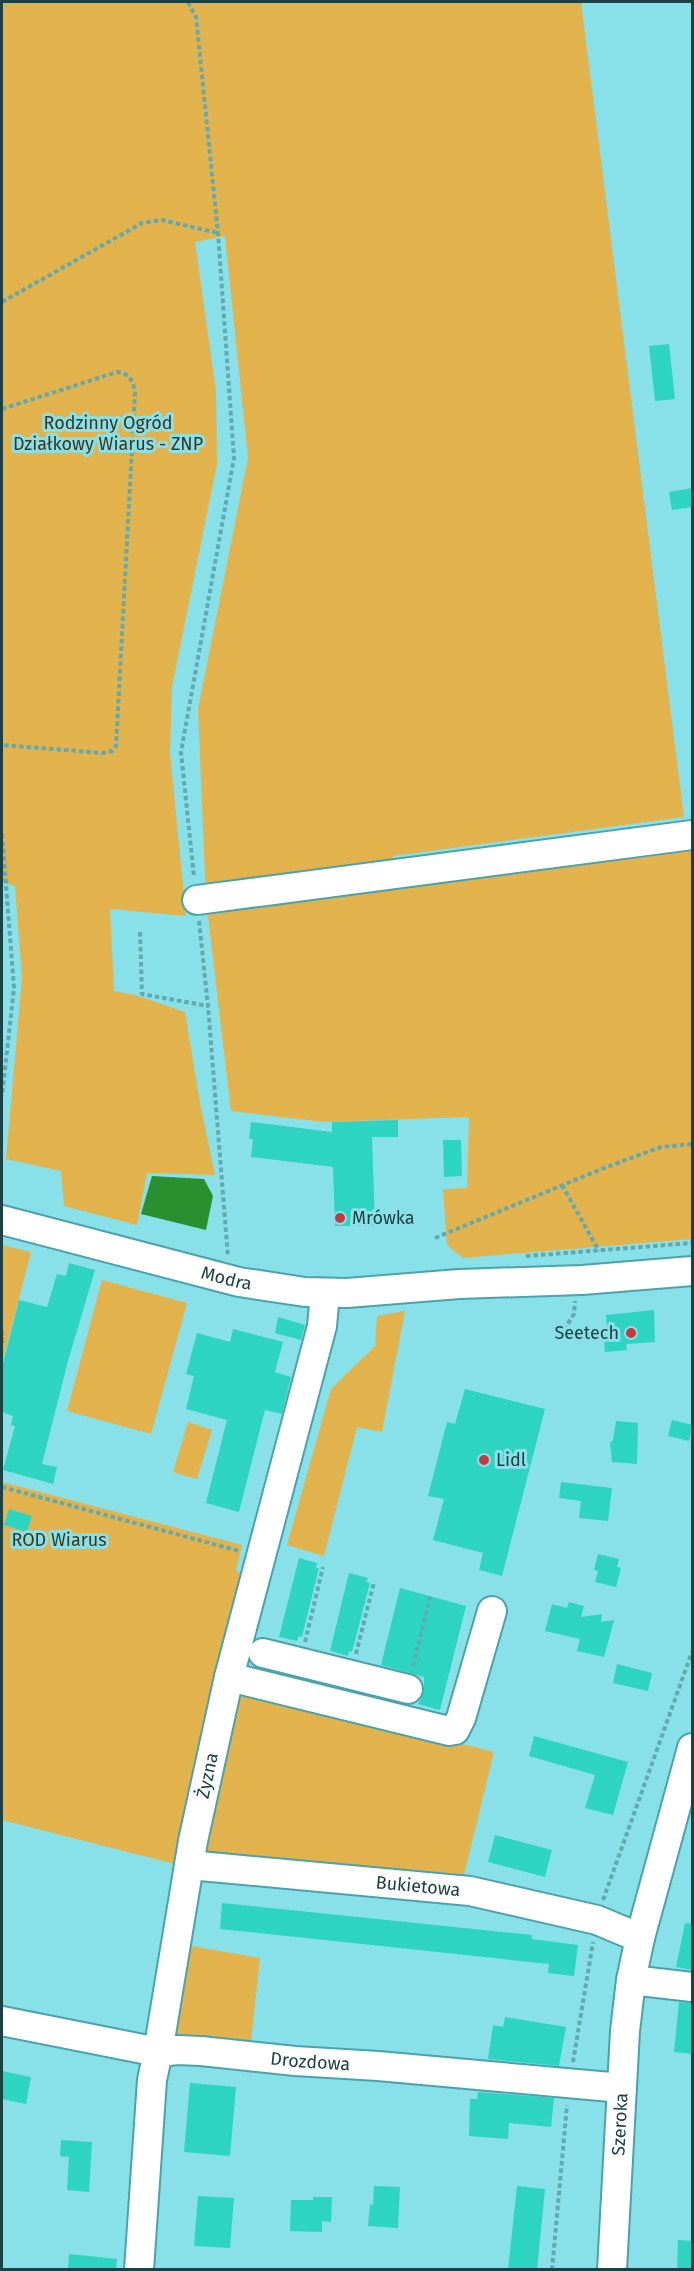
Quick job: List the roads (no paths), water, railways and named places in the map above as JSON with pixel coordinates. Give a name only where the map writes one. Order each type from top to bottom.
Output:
[{"type":"street","points":[[197,900],[693,835]]},
{"type":"street","name":"Modra","points":[[2,1220],[225,1267],[283,1290],[325,1293],[459,1284],[582,1280],[693,1271]]},
{"type":"street","name":"Modra","points":[[459,1284],[580,1264],[693,1255]]},
{"type":"street","name":"Żyzna","points":[[139,2270],[152,2080],[189,1865],[229,1677],[322,1326],[325,1293]]},
{"type":"street","points":[[229,1677],[449,1731],[455,1730],[461,1719],[492,1611]]},
{"type":"street","points":[[263,1653],[408,1689]]},
{"type":"street","points":[[286,1691],[297,1661]]},
{"type":"street","name":"Szeroka","points":[[612,2270],[625,2031],[632,1980],[640,1938],[693,1748]]},
{"type":"street","name":"Bukietowa","points":[[189,1865],[470,1891],[597,1920],[640,1938]]},
{"type":"street","points":[[632,1980],[693,1987]]},
{"type":"street","name":"Drozdowa","points":[[2,2021],[158,2052],[201,2051],[295,2061],[570,2081],[622,2088]]},
{"type":"place","name":"Mrówka","points":[[340,1218]]},
{"type":"place","name":"Seetech","points":[[631,1333]]},
{"type":"place","name":"Lidl","points":[[484,1460]]},
{"type":"park label","name":"Rodzinny Ogród Działkowy Wiarus - ZNP","points":[[108,433]]},
{"type":"park label","name":"ROD Wiarus","points":[[59,1540]]}]
